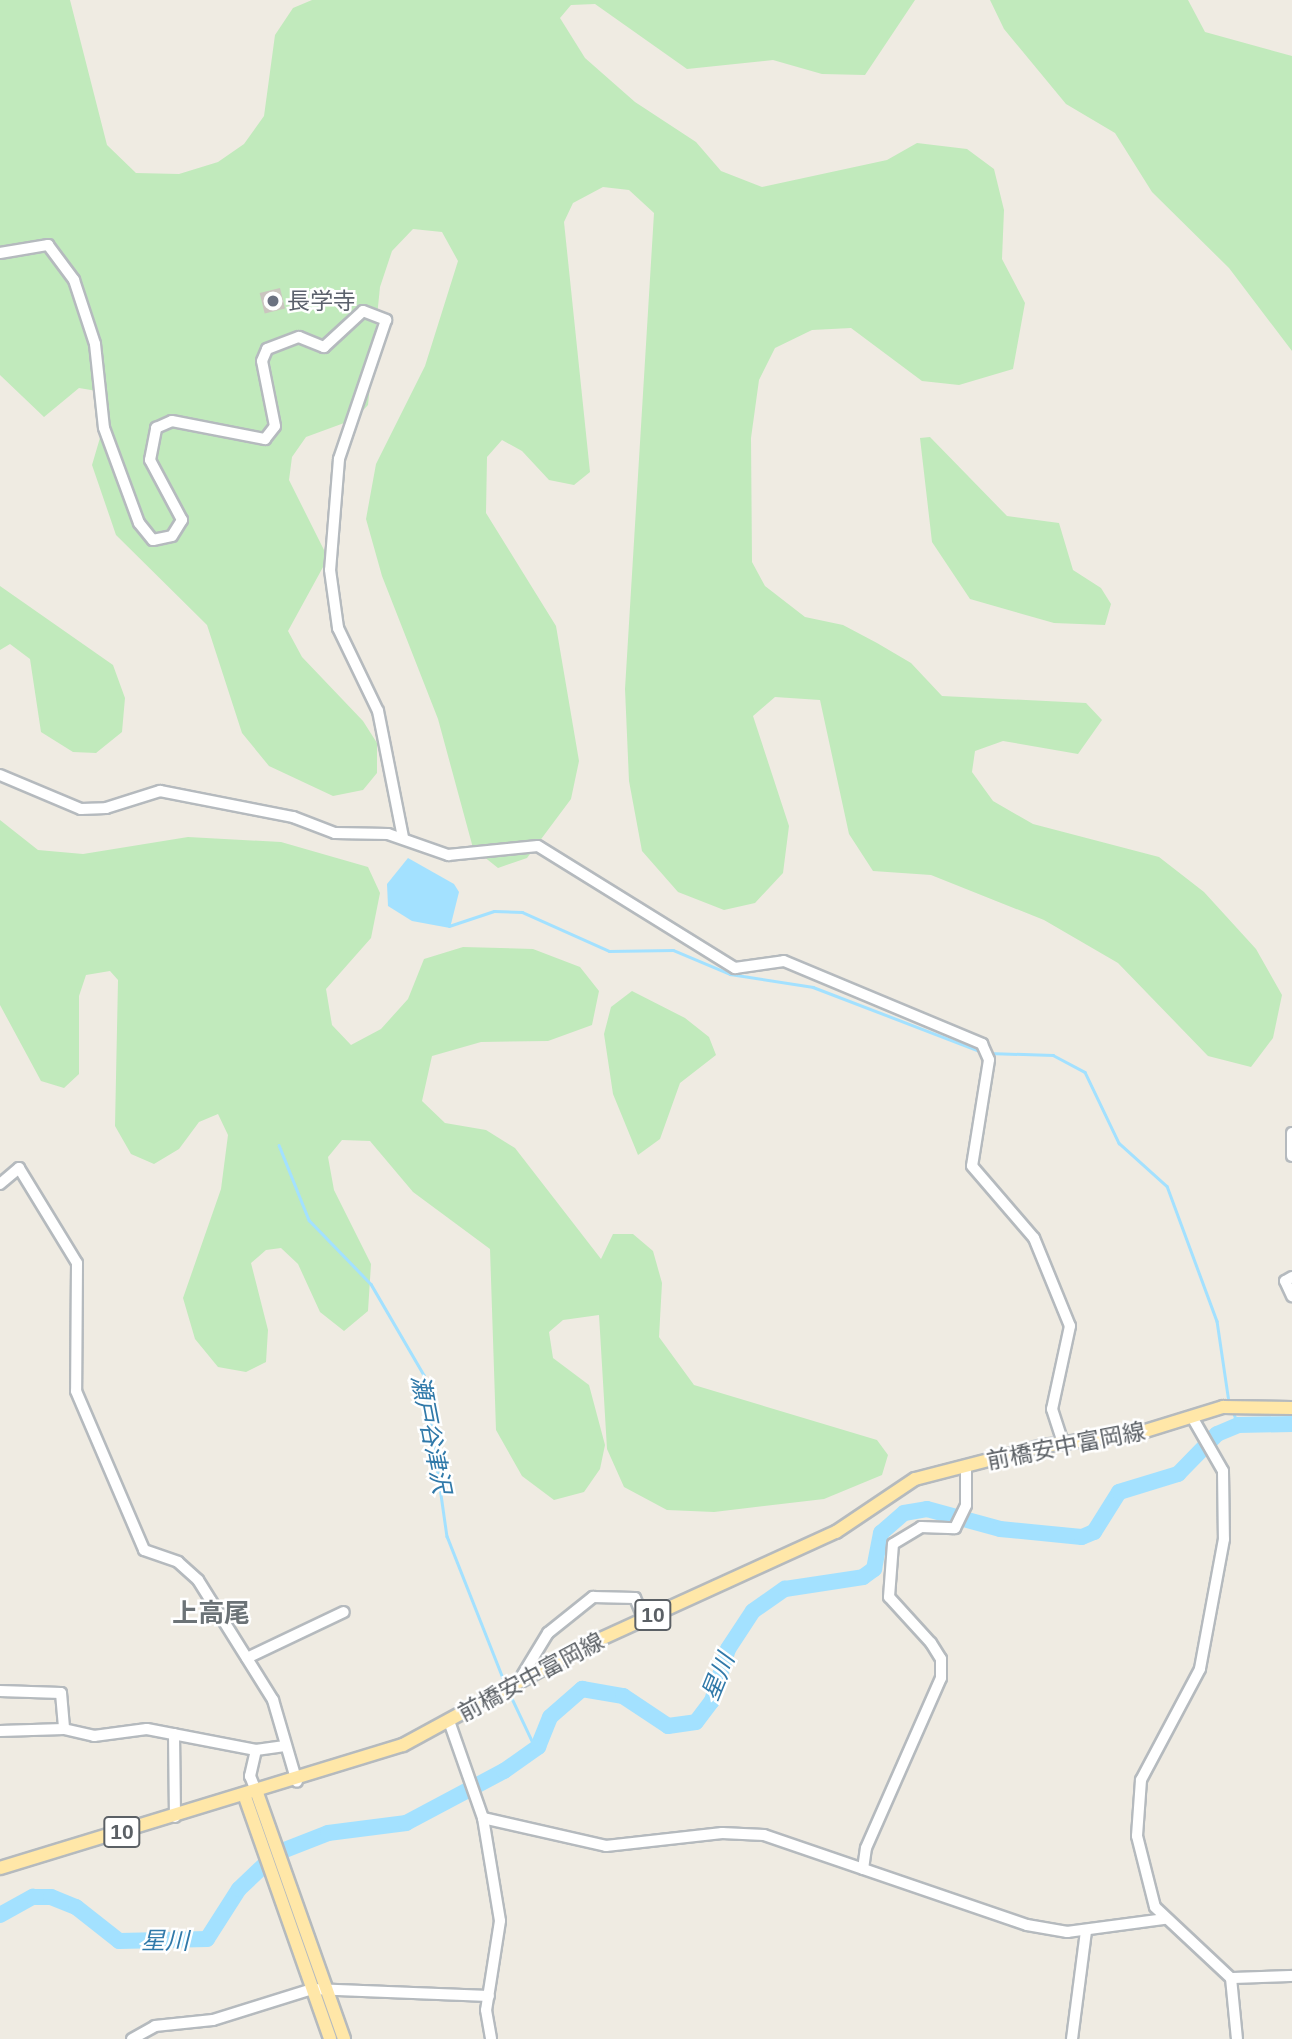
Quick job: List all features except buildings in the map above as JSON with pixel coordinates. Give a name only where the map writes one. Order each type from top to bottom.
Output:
[{"type":"main road","name":"前橋安中富岡線","points":[[0,1868],[297,1782],[403,1745],[520,1679],[644,1619],[836,1532],[915,1479],[1063,1442],[1134,1434],[1234,1406],[1292,1408]]},
{"type":"main road","points":[[251,1795],[327,1988],[344,2039]]},
{"type":"main road","points":[[251,1795],[330,2039]]},
{"type":"street","points":[[0,253],[48,245],[74,280],[95,344],[104,428],[139,523],[153,540],[172,536],[183,520],[150,460],[156,428],[186,422],[265,439],[275,426],[262,361],[267,349],[299,337],[324,347],[363,311],[386,320],[339,459],[330,570],[338,628],[378,711],[403,837]]},
{"type":"street","points":[[0,775],[81,809],[106,808],[160,792],[293,817],[335,833],[403,837],[448,855],[538,846],[735,968],[784,961],[986,1048],[972,1166],[1034,1238],[1070,1326],[1052,1409],[1063,1442]]},
{"type":"street","points":[[1292,1133],[1292,1156]]},
{"type":"street","points":[[0,1184],[19,1168],[77,1263],[76,1391],[144,1550],[190,1569],[273,1700],[297,1782]]},
{"type":"street","points":[[1292,1277],[1285,1281],[1292,1296]]},
{"type":"street","points":[[1192,1417],[1213,1451],[1227,1491],[1211,1629],[1200,1669],[1149,1760],[1136,1805],[1147,1890],[1165,1919],[1231,1978],[1237,2039]]},
{"type":"street","points":[[863,1869],[866,1848],[941,1678],[936,1651],[889,1597],[893,1544],[921,1527],[955,1528],[966,1505],[966,1466]]},
{"type":"street","points":[[520,1679],[548,1633],[593,1597],[635,1598],[644,1619]]},
{"type":"street","points":[[247,1658],[344,1612]]},
{"type":"street","points":[[0,1691],[61,1693],[64,1729]]},
{"type":"street","points":[[449,1721],[483,1818],[500,1921],[489,1996],[491,2039]]},
{"type":"street","points":[[0,1731],[64,1729],[94,1736],[147,1728],[256,1750],[285,1746]]},
{"type":"street","points":[[174,1734],[174,1817]]},
{"type":"street","points":[[251,1795],[250,1776],[256,1750]]},
{"type":"street","points":[[483,1818],[606,1846],[749,1833],[1027,1925],[1086,1931],[1165,1919]]},
{"type":"street","points":[[1072,2039],[1086,1931]]},
{"type":"street","points":[[1231,1978],[1292,1976]]},
{"type":"street","points":[[132,2039],[155,2026],[213,2020],[312,1989],[489,1996]]},
{"type":"green space","points":[[0,0],[70,0],[107,145],[136,173],[179,174],[218,162],[244,144],[264,116],[275,35],[293,8],[312,0],[915,0],[865,75],[822,74],[773,60],[687,69],[595,4],[571,5],[560,18],[585,58],[635,102],[696,142],[721,171],[762,187],[887,160],[917,143],[967,149],[994,169],[1004,210],[1002,259],[1025,303],[1013,369],[959,385],[922,381],[851,328],[812,330],[775,348],[759,380],[751,438],[752,562],[765,586],[805,617],[843,625],[877,643],[911,663],[942,696],[1086,703],[1102,720],[1078,754],[1003,741],[975,751],[972,772],[993,801],[1033,824],[1159,857],[1204,892],[1256,949],[1282,995],[1273,1038],[1251,1067],[1208,1056],[1118,963],[1044,920],[931,875],[873,871],[849,834],[820,700],[775,697],[753,716],[789,826],[783,873],[755,903],[724,910],[678,892],[642,851],[629,781],[625,689],[654,213],[629,190],[603,187],[573,203],[564,222],[590,472],[574,485],[549,480],[522,451],[502,440],[487,457],[486,513],[556,626],[579,761],[571,799],[527,858],[498,868],[473,848],[438,719],[382,576],[366,519],[376,464],[425,366],[458,261],[442,232],[413,229],[392,251],[380,287],[368,405],[355,419],[306,437],[292,457],[289,480],[328,558],[288,631],[302,657],[363,721],[377,743],[377,773],[363,790],[333,796],[269,766],[242,733],[207,625],[116,535],[92,465],[107,414],[103,392],[79,388],[44,417],[0,375]]},
{"type":"green space","points":[[990,0],[1188,0],[1205,32],[1292,56],[1292,351],[1229,268],[1152,192],[1115,133],[1066,104],[1004,29]]},
{"type":"green space","points":[[930,437],[1007,516],[1059,523],[1073,570],[1101,588],[1111,604],[1105,625],[1054,623],[970,599],[932,542],[920,438]]},
{"type":"green space","points":[[0,586],[113,665],[125,698],[122,732],[96,753],[73,752],[41,732],[30,659],[10,644],[0,650]]},
{"type":"green space","points":[[0,820],[38,850],[83,854],[188,837],[281,842],[368,867],[380,893],[371,938],[326,989],[332,1025],[351,1045],[381,1029],[408,999],[424,959],[463,947],[533,949],[580,967],[599,991],[592,1025],[548,1041],[481,1042],[432,1056],[422,1101],[445,1123],[486,1130],[515,1148],[601,1259],[613,1234],[633,1234],[653,1251],[662,1283],[659,1337],[694,1385],[877,1440],[888,1455],[882,1475],[824,1499],[714,1512],[667,1510],[624,1487],[607,1449],[599,1315],[563,1320],[549,1332],[553,1358],[589,1385],[605,1445],[600,1469],[584,1492],[554,1500],[522,1476],[496,1430],[490,1249],[413,1192],[370,1141],[342,1140],[328,1157],[334,1190],[371,1264],[368,1311],[344,1331],[320,1312],[298,1264],[281,1248],[266,1250],[251,1263],[268,1330],[266,1362],[246,1372],[218,1367],[195,1339],[183,1298],[221,1189],[228,1135],[218,1114],[199,1122],[179,1149],[154,1164],[131,1154],[115,1126],[118,980],[110,971],[86,975],[79,996],[79,1074],[64,1088],[41,1081],[0,1005]]},
{"type":"green space","points":[[632,991],[685,1018],[709,1037],[716,1055],[680,1083],[660,1139],[638,1155],[613,1094],[604,1034],[611,1007]]},
{"type":"water","points":[[408,858],[454,884],[459,892],[450,928],[412,921],[388,906],[387,884]]},
{"type":"waterway","points":[[449,926],[494,911],[522,912],[609,951],[673,950],[730,974],[813,987],[982,1052]]},
{"type":"waterway","points":[[988,1053],[1053,1055],[1085,1072],[1119,1143],[1167,1186],[1217,1321],[1229,1402]]},
{"type":"waterway","name":"瀬戸谷津沢","points":[[279,1145],[309,1220],[371,1284],[424,1375],[447,1536],[505,1683]]},
{"type":"waterway","points":[[1233,1411],[1238,1425]]},
{"type":"waterway","name":"星川","points":[[0,1915],[33,1897],[51,1897],[76,1907],[119,1941],[207,1939],[239,1889],[277,1853],[328,1833],[406,1823],[504,1771],[538,1747],[550,1717],[582,1689],[623,1696],[668,1726],[696,1722],[712,1701],[728,1649],[753,1611],[785,1589],[863,1577],[874,1569],[881,1533],[904,1513],[927,1509],[1000,1529],[1082,1537],[1094,1532],[1119,1492],[1178,1474],[1217,1434],[1238,1425],[1292,1424]]},
{"type":"waterway","name":"瀬戸谷津沢","points":[[509,1692],[536,1749]]},
{"type":"place","name":"長学寺","points":[[273,301]]},
{"type":"district","name":"上高尾","points":[[211,1614]]}]
